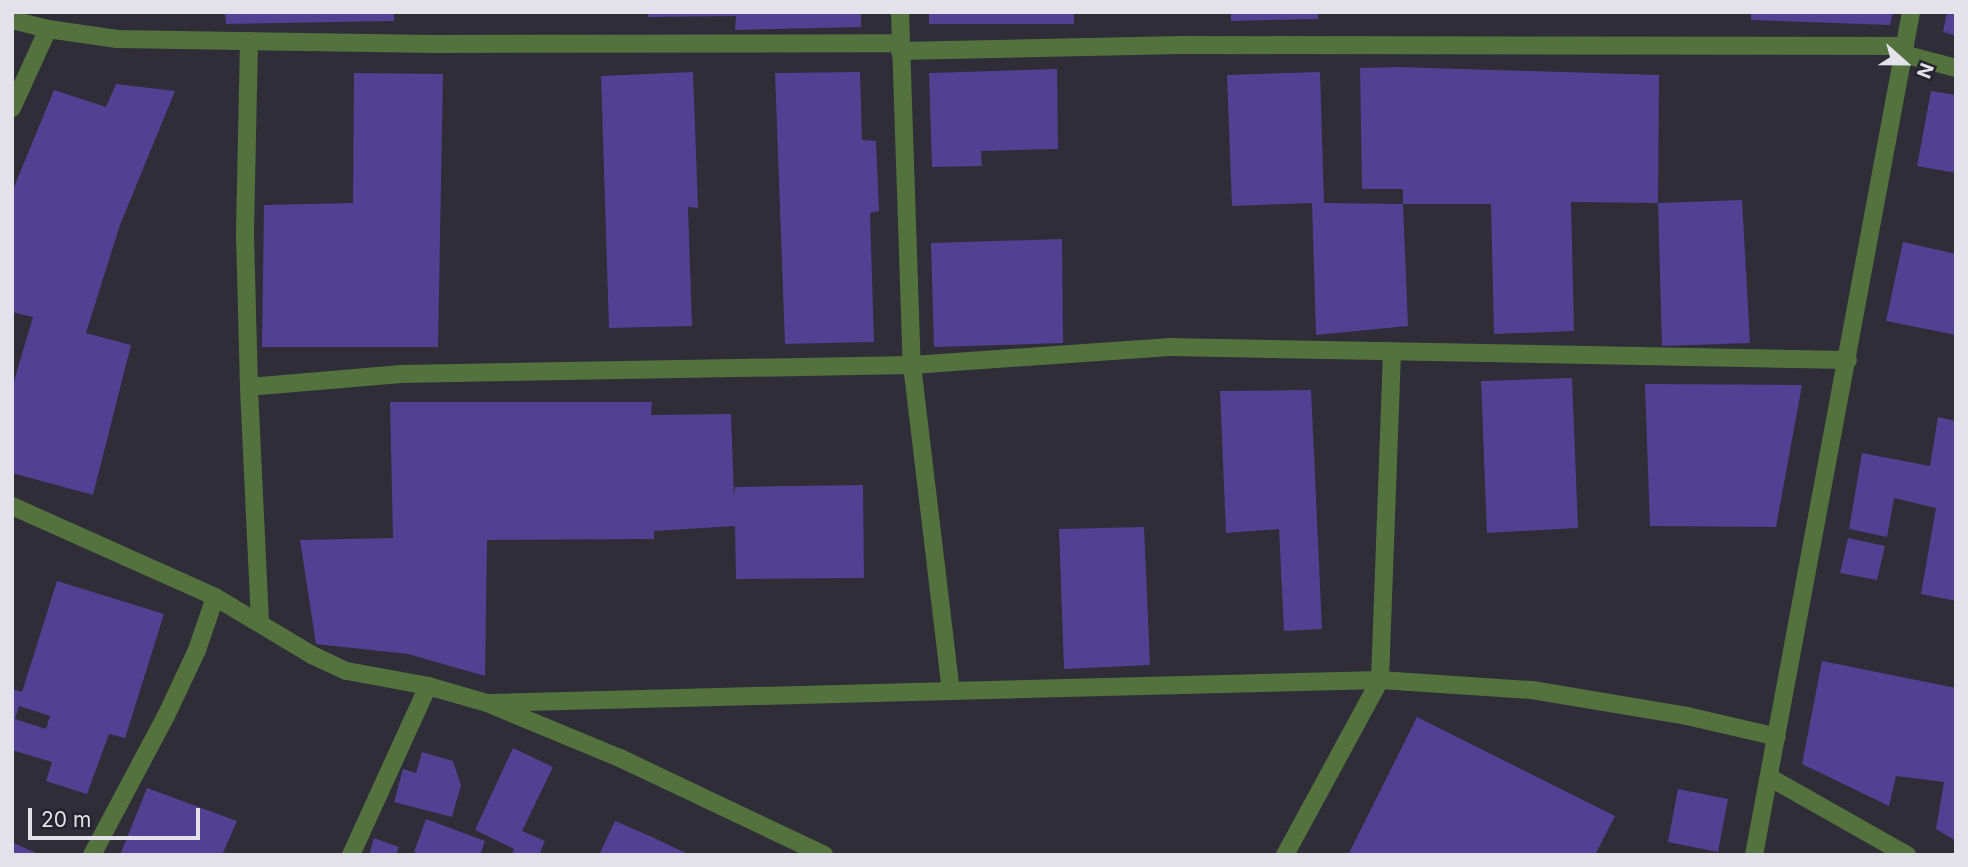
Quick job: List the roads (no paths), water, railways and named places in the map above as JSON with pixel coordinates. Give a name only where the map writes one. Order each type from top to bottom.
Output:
[{"type":"street","points":[[900,12],[912,365],[951,690]]},
{"type":"street","points":[[1754,855],[1912,12]]},
{"type":"street","points":[[12,20],[48,29],[117,39],[900,47],[1904,50],[1956,68]]},
{"type":"street","points":[[12,108],[48,29]]},
{"type":"street","points":[[249,41],[245,235],[260,622]]},
{"type":"street","points":[[249,387],[401,374],[912,365],[1170,347],[1848,360]]},
{"type":"street","points":[[1285,855],[1380,680],[1392,351]]},
{"type":"street","points":[[12,506],[215,597],[312,655],[347,671],[428,686],[487,703],[620,758],[824,855]]},
{"type":"street","points":[[92,855],[166,716],[197,649],[215,597]]},
{"type":"street","points":[[487,703],[1380,680],[1532,690],[1687,716],[1777,737]]},
{"type":"street","points":[[351,855],[428,686]]},
{"type":"street","points":[[1769,776],[1907,855]]}]
